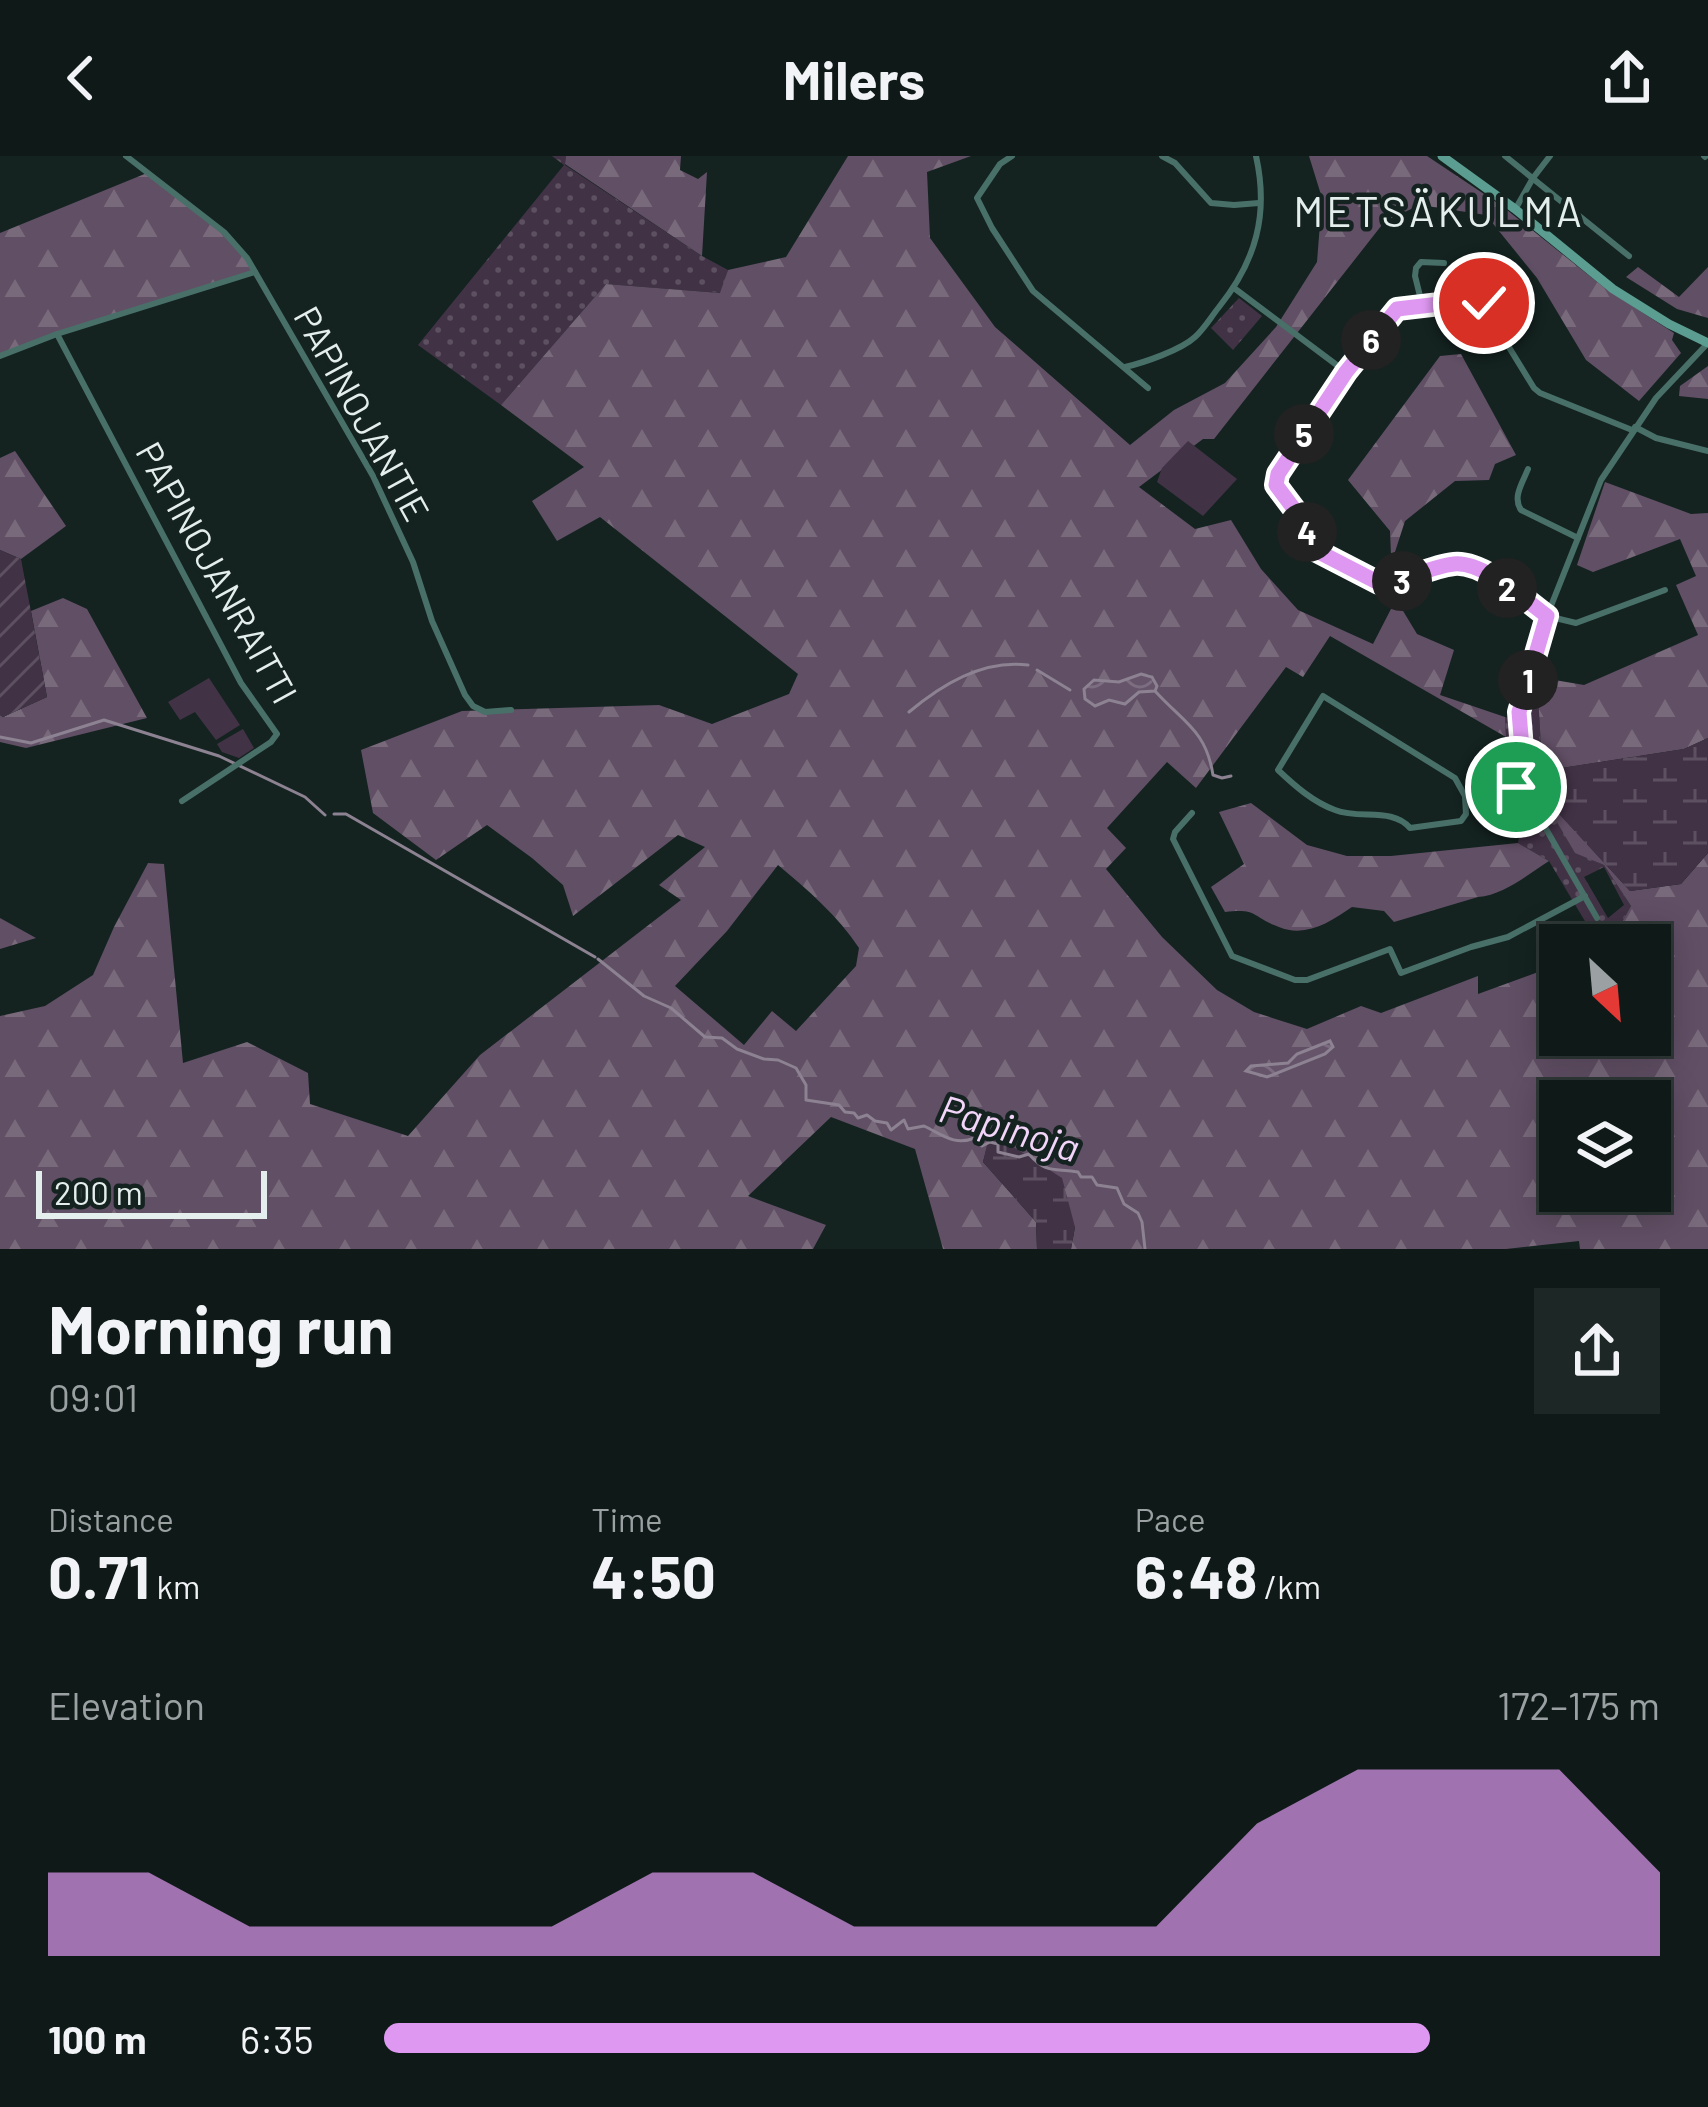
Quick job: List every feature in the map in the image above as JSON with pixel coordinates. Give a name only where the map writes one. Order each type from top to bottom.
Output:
[{"type":"main road","points":[[1442,156],[1613,289],[1708,343]]},
{"type":"street","name":"PAPINOJANTIE","points":[[126,156],[224,232],[247,258],[373,476],[465,695],[485,712],[511,710]]},
{"type":"street","points":[[1012,156],[1000,164],[977,198],[992,228],[1033,291],[1148,388]]},
{"type":"street","points":[[1162,156],[1175,163],[1211,203],[1260,202]]},
{"type":"street","points":[[1125,367],[1195,337],[1234,288],[1256,240],[1262,194],[1256,156]]},
{"type":"street","points":[[1505,156],[1629,256]]},
{"type":"street","points":[[1515,209],[1550,156]]},
{"type":"street","points":[[1422,304],[1416,268],[1421,262],[1444,263]]},
{"type":"street","points":[[0,356],[255,272]]},
{"type":"street","points":[[1234,288],[1346,372]]},
{"type":"street","points":[[1665,590],[1576,623],[1547,616],[1467,564],[1379,583],[1317,551],[1276,479],[1346,372],[1397,309],[1480,300],[1540,393],[1656,437],[1708,451]]},
{"type":"street","name":"PAPINOJANRAITTI","points":[[57,334],[241,683],[277,734],[182,801]]},
{"type":"street","points":[[1597,918],[1530,801],[1519,712],[1547,616],[1601,480],[1656,398],[1708,343]]},
{"type":"street","points":[[1528,469],[1516,498],[1521,509],[1579,538]]},
{"type":"street","points":[[1323,696],[1455,778],[1465,796],[1466,814],[1461,820],[1410,828],[1401,818],[1337,811],[1309,796],[1279,770],[1323,696]]},
{"type":"street","points":[[1465,796],[1525,785]]},
{"type":"street","points":[[1192,813],[1173,839],[1232,956],[1295,980],[1307,980],[1390,949],[1401,974],[1508,937],[1585,896]]},
{"type":"green space","points":[[552,156],[566,156],[565,165],[728,270],[721,293],[606,284],[501,405],[418,345],[564,165]]},
{"type":"green space","points":[[566,156],[681,156],[680,170],[698,179],[707,172],[702,256],[565,164]]},
{"type":"green space","points":[[848,156],[971,156],[927,172],[930,238],[995,327],[1130,445],[1174,410],[1225,383],[1276,327],[1317,262],[1322,198],[1309,156],[1427,156],[1502,206],[1606,289],[1674,333],[1672,340],[1681,353],[1639,401],[1586,360],[1537,278],[1486,215],[1420,205],[1385,221],[1214,439],[1203,439],[1139,487],[1195,529],[1231,520],[1261,569],[1298,610],[1373,644],[1394,596],[1417,634],[1454,650],[1440,695],[1505,717],[1506,737],[1330,636],[1303,677],[1286,667],[1196,788],[1167,762],[1107,828],[1126,848],[1106,869],[1162,937],[1217,990],[1254,1012],[1307,1029],[1361,1006],[1381,1013],[1478,976],[1478,994],[1539,972],[1539,1056],[1671,1056],[1671,924],[1619,924],[1631,906],[1604,865],[1575,853],[1544,800],[1537,677],[1584,685],[1698,635],[1676,585],[1696,576],[1680,539],[1593,572],[1577,565],[1605,482],[1691,514],[1708,513],[1708,738],[1684,749],[1549,770],[1545,798],[1630,891],[1681,884],[1708,853],[1708,1249],[1580,1249],[1579,1241],[1506,1249],[1071,1249],[1075,1227],[991,1132],[983,1162],[1036,1222],[1037,1249],[943,1249],[915,1149],[831,1117],[748,1196],[826,1225],[813,1249],[0,1249],[0,1016],[45,1006],[93,975],[148,863],[164,864],[183,1063],[247,1042],[308,1073],[310,1104],[408,1136],[480,1055],[681,900],[659,885],[705,847],[678,835],[573,916],[563,885],[487,825],[436,860],[373,813],[361,750],[462,711],[659,705],[712,724],[789,694],[798,674],[600,517],[557,541],[532,501],[584,467],[501,405],[606,284],[720,293],[728,270],[786,257]],"holes":[[[1151,675],[1157,686],[1091,705],[1083,693],[1094,680],[1117,682]],[[778,865],[851,936],[859,948],[856,966],[796,1031],[772,1011],[744,1045],[675,986],[727,931]],[[1330,1042],[1325,1054],[1267,1077],[1248,1072],[1251,1066],[1288,1063],[1295,1055]]]},
{"type":"green space","points":[[147,173],[224,232],[255,272],[0,356],[0,233]]},
{"type":"green space","points":[[1638,267],[1679,297],[1708,267],[1708,318],[1677,309],[1626,277]]},
{"type":"green space","points":[[1239,298],[1262,316],[1233,350],[1211,328]]},
{"type":"green space","points":[[1461,354],[1516,455],[1495,464],[1489,480],[1455,481],[1405,521],[1391,555],[1390,531],[1348,480],[1440,356]]},
{"type":"green space","points":[[1708,366],[1708,399],[1679,396],[1680,386]]},
{"type":"green space","points":[[1188,441],[1237,479],[1203,516],[1157,482],[1162,468]]},
{"type":"green space","points":[[15,451],[66,526],[21,559],[0,550],[0,458]]},
{"type":"green space","points":[[0,550],[21,559],[47,697],[3,717],[0,715]]},
{"type":"green space","points":[[63,598],[87,609],[147,718],[26,748],[0,742],[0,715],[47,697],[31,611]]},
{"type":"green space","points":[[1537,677],[1544,800],[1575,852],[1604,865],[1631,906],[1619,924],[1587,924],[1549,861],[1518,843],[1523,814],[1515,792],[1505,717],[1524,724]],"holes":[[[1604,867],[1624,905],[1608,918],[1584,877]]]},
{"type":"green space","points":[[209,678],[240,725],[216,740],[195,712],[180,720],[168,702]]},
{"type":"green space","points":[[243,729],[254,748],[239,758],[222,752],[217,744]]},
{"type":"green space","points":[[1708,738],[1708,853],[1681,884],[1630,891],[1545,799],[1548,770],[1684,749]]},
{"type":"green space","points":[[1251,803],[1307,845],[1347,856],[1518,843],[1549,861],[1497,892],[1394,922],[1384,911],[1352,907],[1317,927],[1289,930],[1250,912],[1225,912],[1211,887],[1244,864],[1219,812]]},
{"type":"green space","points":[[0,918],[36,938],[0,949]]},
{"type":"green space","points":[[990,1132],[1062,1178],[1075,1227],[1071,1249],[1037,1249],[1036,1222],[983,1162]]},
{"type":"water","points":[[1141,674],[1152,677],[1155,691],[1139,692],[1125,704],[1109,700],[1095,706],[1085,699],[1084,689],[1094,680],[1119,682]]},
{"type":"water","points":[[1330,1041],[1333,1047],[1325,1054],[1267,1077],[1246,1071],[1251,1066],[1288,1063],[1297,1054]]},
{"type":"waterway","points":[[909,712],[935,692],[979,670],[1028,665]]},
{"type":"waterway","points":[[1037,670],[1070,690]]},
{"type":"waterway","points":[[1155,691],[1199,737],[1213,775],[1231,776]]},
{"type":"waterway","name":"Papinoja","points":[[0,737],[31,743],[104,720],[219,756],[305,797],[325,815]]},
{"type":"waterway","name":"Papinoja","points":[[334,814],[346,814],[595,957]]},
{"type":"waterway","name":"Papinoja","points":[[598,959],[705,1037],[722,1038],[737,1049],[796,1068],[806,1085],[806,1100],[839,1105],[858,1118],[867,1115],[887,1123],[891,1130],[904,1120],[908,1129],[924,1126],[955,1140],[975,1138],[982,1146],[998,1144],[998,1152],[1019,1157],[1029,1154],[1046,1167],[1078,1172],[1081,1177],[1092,1177],[1097,1185],[1117,1188],[1124,1204],[1138,1213],[1145,1249]]},
{"type":"district","name":"METSÄKULMA","points":[[1439,210]]},
{"type":"route","points":[[1484,303],[1474,300],[1397,309],[1346,372],[1278,474],[1276,485],[1317,551],[1328,560],[1388,584],[1467,564],[1547,616],[1519,712],[1525,785],[1516,787]]}]
